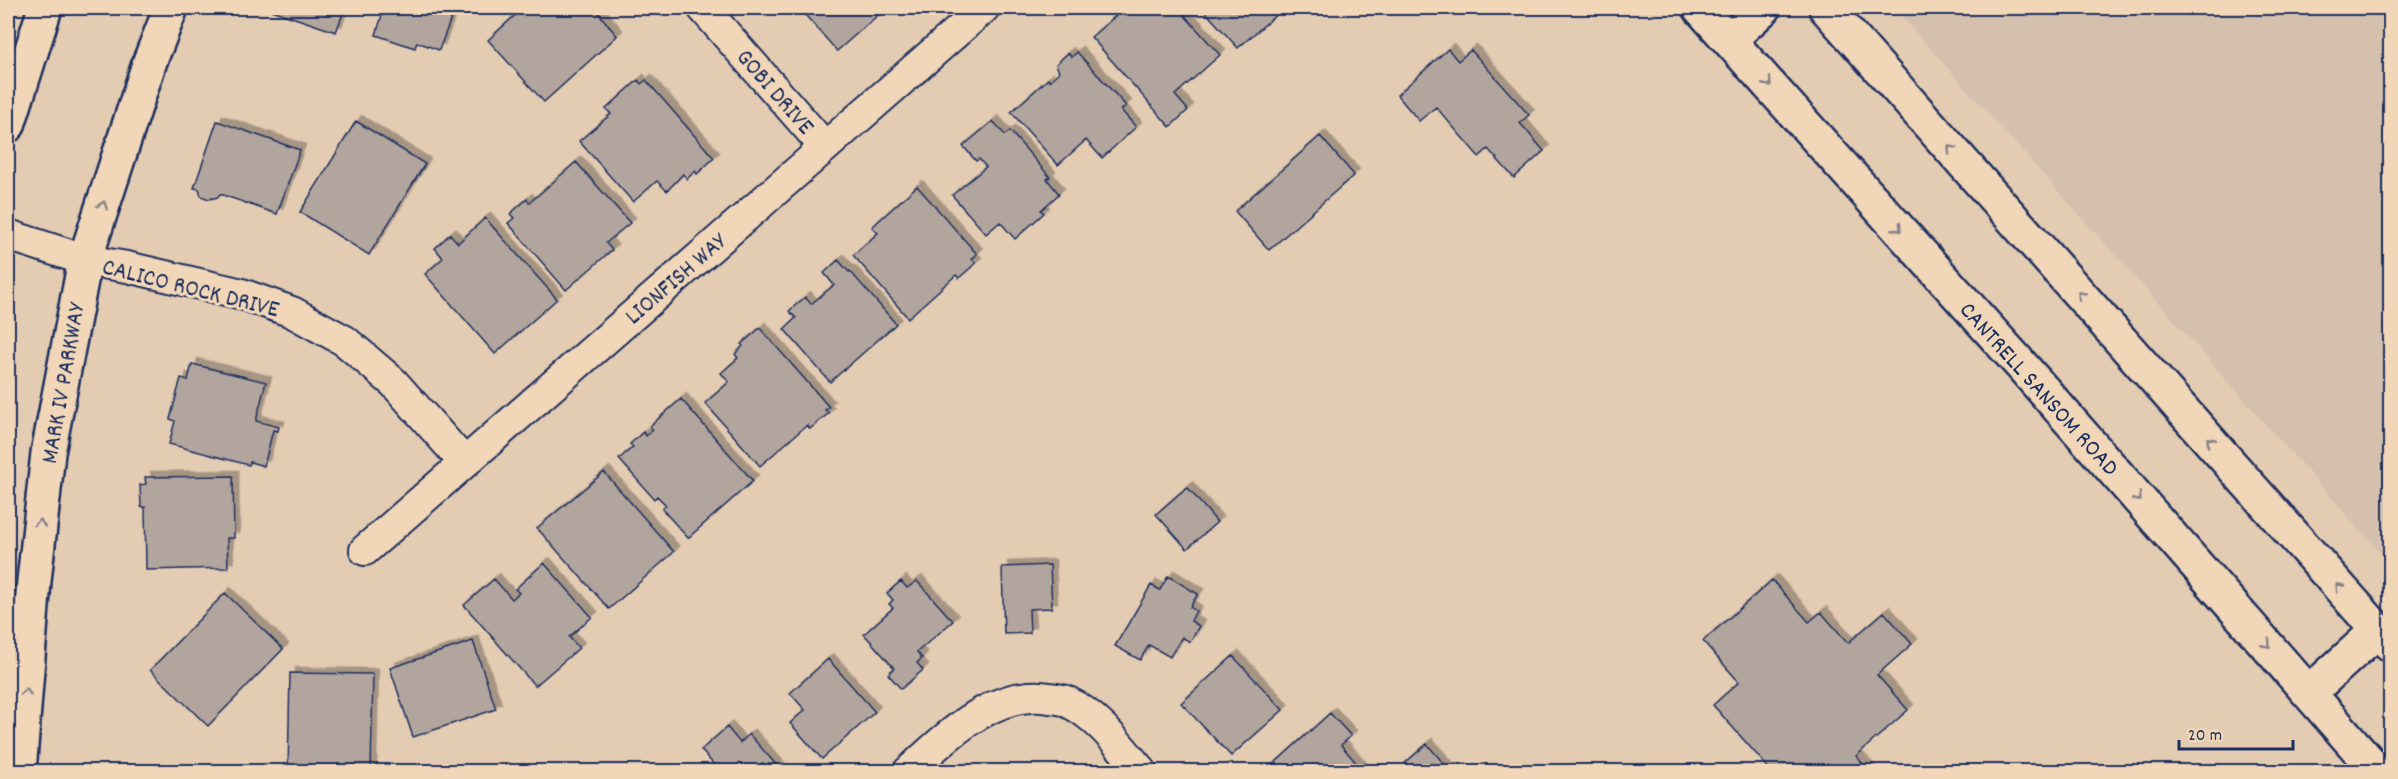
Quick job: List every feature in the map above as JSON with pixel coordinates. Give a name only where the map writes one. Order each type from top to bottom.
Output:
[{"type":"main road","points":[[8,125],[45,8]]},
{"type":"main road","name":"MARK IV PARKWAY","points":[[19,771],[34,581],[48,453],[85,260],[150,61],[171,8]]},
{"type":"main road","name":"CANTRELL SANSOM ROAD","points":[[1700,8],[2378,771]]},
{"type":"main road","points":[[1728,40],[1764,8]]},
{"type":"main road","points":[[1826,8],[2384,637],[2310,692]]},
{"type":"street","name":"GOBI DRIVE","points":[[703,8],[825,147]]},
{"type":"street","name":"LIONFISH WAY","points":[[365,549],[984,8]]},
{"type":"street","name":"CALICO ROCK DRIVE","points":[[8,235],[85,260],[128,267],[242,294],[292,312],[345,341],[394,383],[464,462]]},
{"type":"street","points":[[908,771],[952,731],[1005,701],[1034,695],[1067,701],[1098,723],[1142,771]]},
{"type":"shaded area","points":[[1894,8],[2390,8],[2390,564],[2151,295]]},
{"type":"building","points":[[265,8],[345,8],[336,32]]},
{"type":"building","points":[[384,8],[455,8],[439,50],[417,42],[415,48],[376,35]]},
{"type":"building","points":[[523,8],[581,8],[583,10],[590,8],[594,13],[597,11],[617,36],[544,102],[488,40]]},
{"type":"building","points":[[799,8],[886,8],[837,51]]},
{"type":"building","points":[[1125,8],[1178,8],[1220,55],[1175,95],[1188,110],[1170,127],[1091,37]]},
{"type":"building","points":[[1202,8],[1284,8],[1238,48]]},
{"type":"building","points":[[1448,49],[1458,61],[1471,50],[1529,115],[1520,123],[1544,151],[1514,178],[1488,149],[1479,157],[1436,107],[1419,121],[1397,95]]},
{"type":"building","points":[[1077,52],[1126,106],[1121,110],[1136,127],[1102,158],[1086,140],[1058,165],[1011,112],[1059,72],[1056,64],[1068,53],[1072,57]]},
{"type":"building","points":[[638,80],[641,84],[646,80],[714,158],[697,174],[695,171],[687,179],[683,174],[667,191],[657,181],[633,202],[579,141],[611,114],[606,109]]},
{"type":"building","points":[[217,121],[300,150],[277,214],[220,194],[218,197],[209,199],[201,196],[199,189],[194,188]]},
{"type":"building","points":[[356,121],[425,164],[369,255],[300,212]]},
{"type":"building","points":[[993,121],[1005,135],[1010,131],[1050,177],[1047,179],[1059,194],[1041,210],[1044,213],[1015,239],[1000,222],[986,234],[952,195],[986,167],[979,159],[976,161],[963,146]]},
{"type":"building","points":[[1320,136],[1354,175],[1269,250],[1235,211]]},
{"type":"building","points":[[576,162],[630,223],[606,243],[612,250],[566,290],[508,223],[514,218],[510,214],[527,199],[529,203]]},
{"type":"building","points":[[917,186],[977,254],[972,259],[976,263],[959,278],[956,275],[908,318],[853,255],[878,233],[872,227]]},
{"type":"building","points":[[485,218],[557,299],[495,354],[425,274],[443,258],[435,248],[450,234],[458,243]]},
{"type":"building","points":[[838,260],[896,324],[830,382],[784,329],[796,318],[789,311],[805,297],[811,304],[834,285],[824,273]]},
{"type":"building","points":[[760,328],[829,407],[825,410],[829,413],[810,429],[807,425],[760,466],[705,403],[729,382],[721,373],[738,358],[735,354],[743,346],[741,344]]},
{"type":"building","points":[[192,364],[266,382],[256,421],[279,427],[278,431],[273,430],[264,466],[250,462],[249,465],[169,444],[175,421],[170,419],[181,378],[188,380]]},
{"type":"building","points":[[681,399],[753,481],[688,538],[662,509],[666,505],[657,496],[654,499],[619,459],[633,447],[630,444],[643,432],[646,436],[653,430],[650,426]]},
{"type":"building","points":[[604,472],[674,552],[609,609],[537,528]]},
{"type":"building","points":[[233,476],[234,538],[227,538],[228,568],[146,570],[145,507],[141,507],[140,485],[146,484],[145,477]]},
{"type":"building","points":[[1187,487],[1217,522],[1187,549],[1156,514]]},
{"type":"building","points":[[544,563],[592,617],[569,637],[579,648],[535,686],[464,605],[494,579],[512,599],[519,593],[515,589]]},
{"type":"building","points":[[1050,565],[1052,608],[1029,609],[1030,633],[1004,634],[1002,567]]},
{"type":"building","points":[[1168,576],[1198,594],[1190,607],[1196,611],[1191,621],[1199,626],[1190,642],[1182,637],[1170,657],[1149,645],[1140,660],[1115,646],[1151,585],[1160,590]]},
{"type":"building","points":[[1772,580],[1809,622],[1821,612],[1848,643],[1884,612],[1912,644],[1877,675],[1908,710],[1856,756],[1870,772],[1772,772],[1713,705],[1739,682],[1703,641]]},
{"type":"building","points":[[901,581],[907,588],[917,581],[953,621],[917,652],[922,658],[917,663],[923,670],[901,689],[888,674],[894,668],[864,634],[893,608],[889,604],[893,600],[887,593]]},
{"type":"building","points":[[225,593],[283,649],[208,726],[150,670]]},
{"type":"building","points":[[473,641],[496,709],[413,737],[390,668]]},
{"type":"building","points":[[1233,656],[1283,710],[1231,756],[1181,703]]},
{"type":"building","points":[[828,659],[875,712],[822,759],[790,723],[805,710],[790,693]]},
{"type":"building","points":[[290,673],[373,674],[371,772],[288,772]]},
{"type":"building","points":[[1330,713],[1351,736],[1341,745],[1364,772],[1265,772]]},
{"type":"building","points":[[727,727],[740,743],[749,734],[779,768],[774,772],[711,772],[709,769],[714,765],[701,750]]},
{"type":"building","points":[[1427,744],[1451,772],[1413,772],[1405,763]]}]
